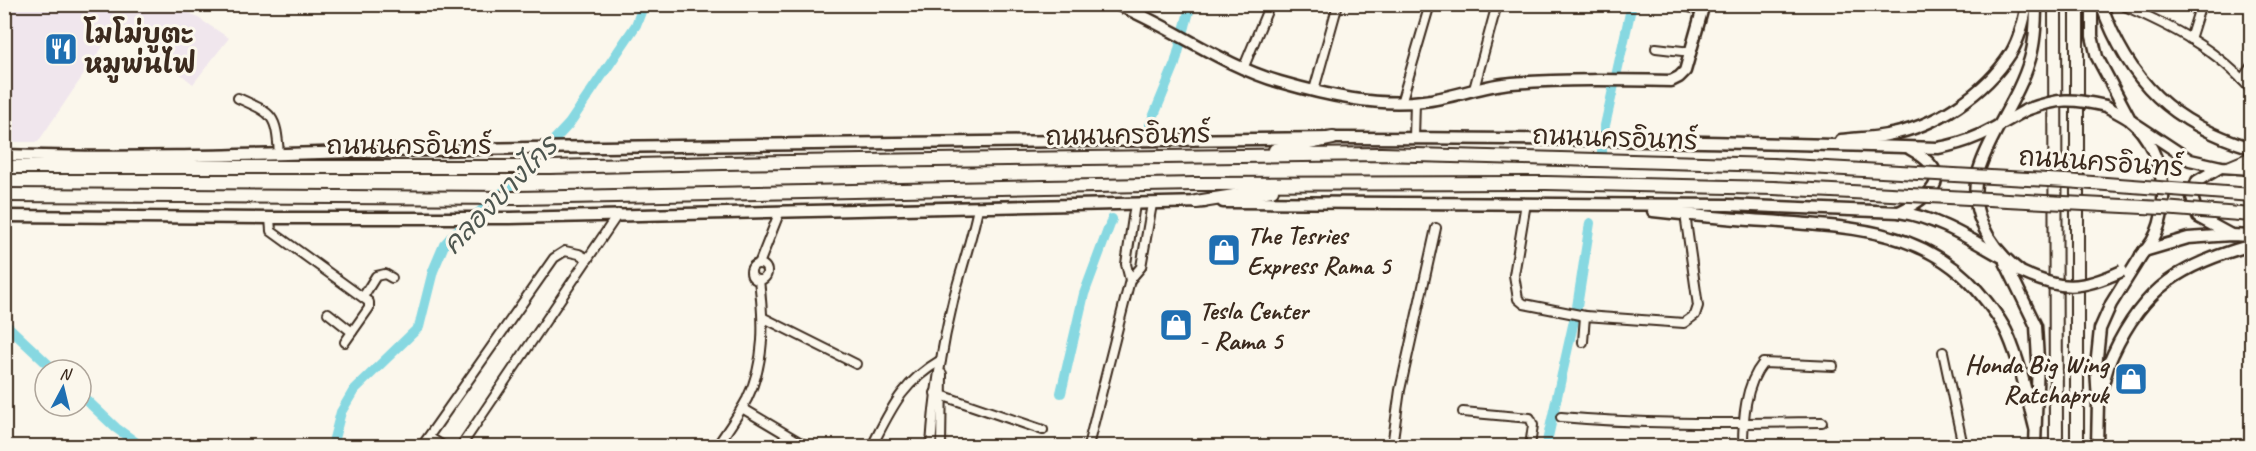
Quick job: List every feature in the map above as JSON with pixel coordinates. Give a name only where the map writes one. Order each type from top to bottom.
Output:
[{"type":"main road","points":[[1116,4],[1148,18],[1243,69],[1280,82],[1364,100],[1401,103],[1509,83],[1605,80],[1671,81],[1684,71],[1703,8]]},
{"type":"main road","points":[[1811,145],[1888,135],[1917,127],[1951,110],[1983,86],[2000,67],[2016,42],[2023,24],[2026,4]]},
{"type":"main road","points":[[2035,447],[2038,360],[2036,326],[2002,257],[1987,237],[1978,214],[1976,190],[1980,166],[2002,124],[2030,59],[2034,40],[2036,4]]},
{"type":"main road","points":[[2055,4],[2056,447]]},
{"type":"main road","points":[[2077,447],[2078,4]]},
{"type":"main road","points":[[2092,4],[2092,36],[2097,57],[2131,121],[2157,160],[2163,178],[2164,199],[2158,226],[2111,304],[2100,328],[2096,367],[2097,447]]},
{"type":"main road","points":[[2101,4],[2124,55],[2140,79],[2163,103],[2191,124],[2215,136],[2252,148]]},
{"type":"main road","points":[[2002,124],[2026,110],[2049,102],[2078,99],[2106,106],[2131,121]]},
{"type":"main road","name":"ถนนนครอินทร์","points":[[2131,121],[2190,160],[2224,167],[2252,169]]},
{"type":"main road","name":"ถนนนครอินทร์","points":[[4,154],[56,157],[527,148],[1333,138],[1938,148],[1960,144],[1982,136],[2002,124]]},
{"type":"main road","points":[[1247,156],[1333,138]]},
{"type":"main road","points":[[1899,212],[1929,195],[1936,185],[1936,173],[1926,158],[1907,147]]},
{"type":"main road","name":"ถนนนครอินทร์","points":[[4,167],[550,167],[1381,154],[1773,165],[2066,181],[2252,195]]},
{"type":"main road","points":[[2224,167],[2197,181],[2192,197],[2198,217],[2231,235]]},
{"type":"main road","name":"ถนนนครอินทร์","points":[[4,195],[519,198],[1196,184],[1546,183],[1774,188],[2163,208],[2252,215]]},
{"type":"main road","points":[[1196,202],[1315,184]]},
{"type":"main road","points":[[4,216],[510,218],[1196,202],[1728,205],[1899,212],[1920,215],[1938,221],[2002,257],[2020,272],[2043,282],[2067,286],[2096,283],[2122,271],[2144,251],[2188,238],[2252,236]]},
{"type":"main road","points":[[1605,205],[1866,230],[1892,236],[1926,250],[1947,262],[1966,277],[1990,305],[2008,334],[2035,428]]},
{"type":"main road","points":[[2098,402],[2112,355],[2129,323],[2152,292],[2174,276],[2223,254],[2252,245]]},
{"type":"street","points":[[1243,69],[1270,4]]},
{"type":"street","points":[[1314,90],[1338,4]]},
{"type":"street","points":[[1401,103],[1430,4]]},
{"type":"street","points":[[1474,89],[1497,4]]},
{"type":"street","points":[[1678,4],[1703,8]]},
{"type":"street","points":[[2120,4],[2164,24],[2209,51],[2252,91]]},
{"type":"street","points":[[2190,39],[2201,4]]},
{"type":"street","points":[[1656,48],[1691,52]]},
{"type":"street","points":[[2242,80],[2252,65]]},
{"type":"street","points":[[238,98],[265,111],[273,119],[279,154]]},
{"type":"street","points":[[1414,138],[1415,102]]},
{"type":"street","points":[[2224,167],[2252,156]]},
{"type":"street","points":[[1526,203],[1514,276],[1518,299],[1524,304],[1583,315],[1684,323],[1695,315],[1698,306],[1685,214]]},
{"type":"street","points":[[1088,447],[1130,279],[1126,264],[1135,204]]},
{"type":"street","points":[[1130,279],[1142,267],[1152,204]]},
{"type":"street","points":[[931,447],[942,360],[954,297],[973,235],[978,208]]},
{"type":"street","points":[[759,264],[780,211]]},
{"type":"street","points":[[462,447],[619,214]]},
{"type":"street","points":[[270,218],[271,231],[363,297],[370,305],[345,342]]},
{"type":"street","points":[[1392,447],[1400,390],[1436,228]]},
{"type":"street","points":[[423,447],[554,258],[565,251],[588,259]]},
{"type":"street","points":[[759,264],[765,267],[767,272],[765,278],[759,280],[753,278],[750,272],[753,266],[759,264]]},
{"type":"street","points":[[363,297],[376,276],[385,274],[392,278]]},
{"type":"street","points":[[717,447],[742,408],[754,382],[759,364],[764,318],[759,280]]},
{"type":"street","points":[[328,313],[352,332]]},
{"type":"street","points":[[1583,315],[1583,342]]},
{"type":"street","points":[[764,318],[856,364]]},
{"type":"street","points":[[1943,352],[1963,447]]},
{"type":"street","points":[[872,447],[900,394],[925,370],[942,360]]},
{"type":"street","points":[[1743,447],[1743,423],[1749,392],[1758,368],[1763,363],[1833,366]]},
{"type":"street","points":[[939,393],[1043,430]]},
{"type":"street","points":[[939,393],[941,447]]},
{"type":"street","points":[[742,408],[806,447]]},
{"type":"street","points":[[1463,412],[1530,418],[1533,425],[1530,447]]},
{"type":"street","points":[[1561,417],[1604,421],[1822,422]]},
{"type":"street","points":[[429,437],[443,447]]},
{"type":"shaded area","points":[[5,4],[178,5],[229,38],[193,84],[118,24],[38,142],[5,142]]},
{"type":"waterway","name":"คลองบางไกร","points":[[332,446],[341,412],[354,390],[419,327],[433,271],[444,245],[515,182],[569,124],[636,25],[644,4]]},
{"type":"waterway","points":[[1147,132],[1175,64],[1191,4]]},
{"type":"waterway","points":[[1604,130],[1632,4]]},
{"type":"waterway","points":[[1602,149],[1602,154]]},
{"type":"waterway","points":[[1061,393],[1084,294],[1112,219]]},
{"type":"waterway","points":[[1546,446],[1577,307],[1590,223]]},
{"type":"waterway","points":[[4,323],[41,358]]},
{"type":"waterway","points":[[93,406],[116,428],[141,446]]},
{"type":"place","name":"โมโม่บูตะ หมูพ่นไฟ","points":[[61,49]]},
{"type":"place","name":"The Tesries Express Rama 5","points":[[1224,250]]},
{"type":"place","name":"Tesla Center - Rama 5","points":[[1176,325]]},
{"type":"place","name":"Honda Big Wing Ratchapruk","points":[[2131,379]]}]
